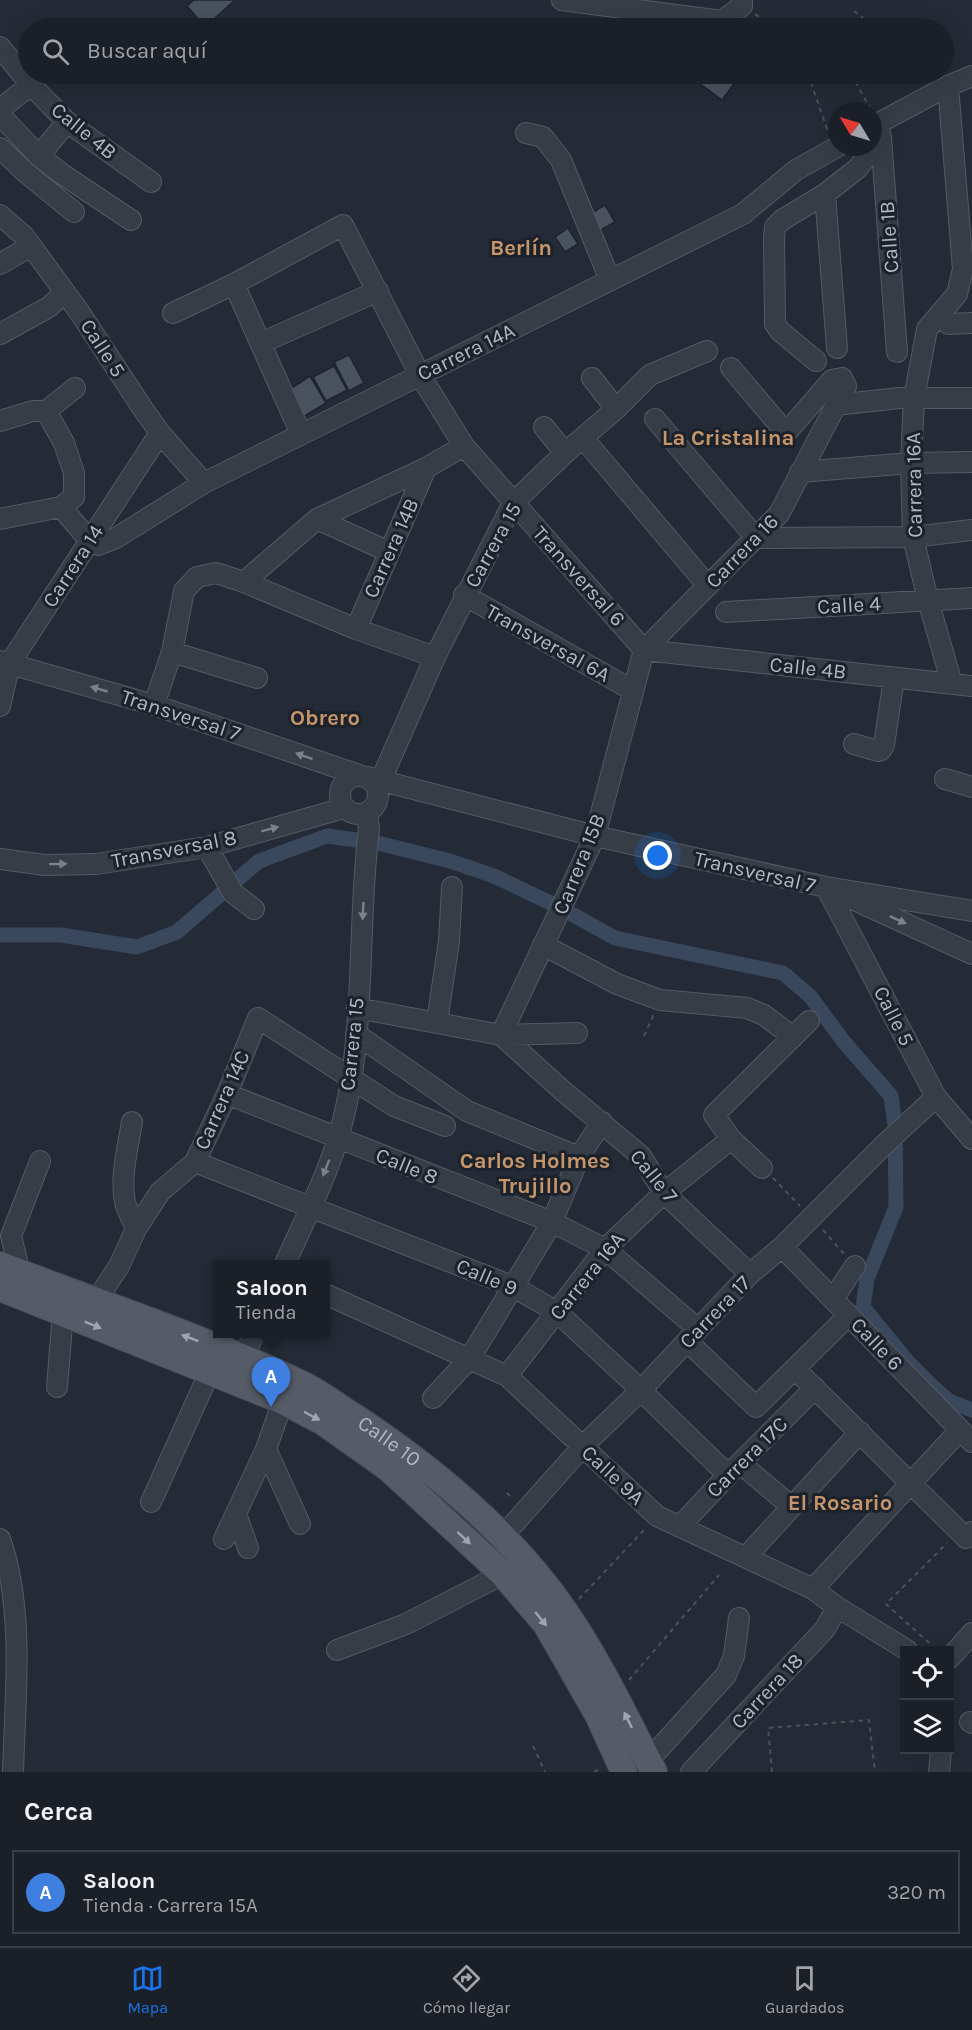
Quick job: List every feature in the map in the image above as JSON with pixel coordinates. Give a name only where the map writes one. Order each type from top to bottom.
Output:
[{"type":"main road","name":"Calle 10","points":[[7,1275],[104,1304],[243,1358],[306,1386],[377,1432],[436,1476],[503,1536],[566,1612],[616,1696],[651,1767]]},
{"type":"main road","name":"Calle 10","points":[[7,1275],[63,1313],[283,1401],[323,1422],[388,1468],[503,1574],[546,1624],[598,1715],[614,1769]]},
{"type":"street","points":[[562,0],[699,18]]},
{"type":"street","points":[[725,18],[742,3]]},
{"type":"street","name":"Calle 4B","points":[[3,57],[18,72]]},
{"type":"street","points":[[954,84],[972,76]]},
{"type":"street","points":[[882,121],[953,84]]},
{"type":"street","points":[[0,110],[31,85]]},
{"type":"street","name":"Calle 4B","points":[[31,85],[67,122],[151,182]]},
{"type":"street","name":"Carrera 16A","points":[[948,86],[963,269],[957,294],[927,329],[914,398],[911,463],[913,537],[952,684]]},
{"type":"street","points":[[0,116],[39,156],[131,220]]},
{"type":"street","points":[[39,156],[67,122]]},
{"type":"street","points":[[526,134],[543,137],[561,160],[610,280]]},
{"type":"street","points":[[0,148],[74,212]]},
{"type":"street","name":"Carrera 14A","points":[[90,541],[98,545],[116,538],[204,483],[743,214],[796,170],[828,152]]},
{"type":"street","points":[[816,361],[780,331],[775,324],[775,227],[782,220],[825,194],[858,168],[863,156]]},
{"type":"street","name":"Calle 1B","points":[[879,156],[897,352]]},
{"type":"street","points":[[782,182],[803,207]]},
{"type":"street","points":[[825,194],[837,348]]},
{"type":"street","name":"Calle 5","points":[[0,216],[24,236],[80,313],[160,433],[204,483]]},
{"type":"street","points":[[173,313],[234,284],[343,225],[420,375]]},
{"type":"street","points":[[0,264],[31,246]]},
{"type":"street","points":[[234,284],[301,434]]},
{"type":"street","points":[[261,343],[378,291]]},
{"type":"street","points":[[0,334],[49,307],[64,293]]},
{"type":"street","points":[[948,324],[972,323]]},
{"type":"street","name":"Carrera 15","points":[[369,777],[435,657],[513,503],[651,375],[707,351]]},
{"type":"street","name":"Carrera 16","points":[[644,650],[779,514],[846,386],[842,378],[832,380],[786,433],[731,369]]},
{"type":"street","name":"Transversal 6","points":[[420,375],[464,446],[644,650]]},
{"type":"street","points":[[592,378],[616,409]]},
{"type":"street","points":[[0,421],[33,411],[46,411],[75,388]]},
{"type":"street","points":[[835,405],[900,398],[972,398]]},
{"type":"street","points":[[46,411],[64,443],[74,473],[68,502],[90,541]]},
{"type":"street","points":[[655,419],[756,537],[913,537],[972,530]]},
{"type":"street","points":[[544,427],[565,453]]},
{"type":"street","name":"Carrera 14","points":[[0,706],[5,662],[90,541],[160,433]]},
{"type":"street","points":[[583,438],[708,586]]},
{"type":"street","points":[[244,582],[317,519],[426,468],[464,446]]},
{"type":"street","points":[[800,472],[911,463],[972,462]]},
{"type":"street","name":"Carrera 14B","points":[[356,629],[426,468]]},
{"type":"street","points":[[0,519],[68,502]]},
{"type":"street","points":[[317,519],[389,552]]},
{"type":"street","points":[[154,705],[172,652],[184,591],[197,577],[216,573],[244,582],[356,629],[435,657]]},
{"type":"street","name":"Transversal 6A","points":[[464,596],[632,690]]},
{"type":"street","name":"Calle 4","points":[[726,612],[972,598]]},
{"type":"street","name":"Calle 4B","points":[[644,650],[972,687]]},
{"type":"street","name":"Carrera 15B","points":[[501,1035],[595,836],[644,650]]},
{"type":"street","points":[[172,652],[257,678]]},
{"type":"street","name":"Transversal 7","points":[[5,662],[154,705],[369,777],[595,836],[826,887],[972,911]]},
{"type":"street","points":[[854,744],[881,750],[884,745],[894,678]]},
{"type":"street","points":[[352,777],[369,777],[378,793],[376,805],[368,821],[344,808],[340,802],[341,787],[352,777]]},
{"type":"street","points":[[945,779],[972,787]]},
{"type":"street","name":"Transversal 8","points":[[0,859],[45,865],[96,864],[207,846],[344,808]]},
{"type":"street","name":"Carrera 15","points":[[287,1260],[338,1138],[351,1078],[356,1034],[368,821]]},
{"type":"street","points":[[207,846],[229,886],[254,909]]},
{"type":"street","points":[[436,1022],[449,941],[452,887]]},
{"type":"street","points":[[826,887],[972,954]]},
{"type":"street","name":"Calle 5","points":[[826,887],[936,1097],[972,1139]]},
{"type":"street","points":[[543,945],[617,984],[660,1000],[747,1008],[764,1015],[793,1037]]},
{"type":"street","points":[[357,1008],[501,1035],[577,1033]]},
{"type":"street","name":"Carrera 14C","points":[[104,1304],[136,1228],[160,1192],[195,1162],[227,1094],[258,1018],[351,1078]]},
{"type":"street","points":[[762,1168],[731,1139],[714,1115],[809,1021]]},
{"type":"street","points":[[356,1034],[467,1111],[579,1156]]},
{"type":"street","name":"Calle 7","points":[[501,1035],[563,1091],[641,1156],[664,1193],[750,1274]]},
{"type":"street","points":[[351,1078],[394,1106],[445,1126]]},
{"type":"street","name":"Calle 8","points":[[227,1094],[552,1222],[606,1248],[692,1335],[756,1407],[795,1369]]},
{"type":"street","name":"Carrera 17","points":[[503,1536],[583,1446],[641,1390],[750,1274],[782,1247],[885,1144],[936,1097]]},
{"type":"street","points":[[132,1122],[126,1158],[124,1194],[136,1228]]},
{"type":"street","points":[[433,1398],[470,1358],[552,1222],[579,1156],[602,1122]]},
{"type":"street","name":"Carrera 16A","points":[[507,1376],[606,1248],[664,1193],[731,1139]]},
{"type":"street","points":[[7,1275],[5,1238],[40,1161]]},
{"type":"street","name":"Calle 9","points":[[195,1162],[513,1286],[557,1312],[641,1390],[734,1469],[792,1507]]},
{"type":"street","name":"Calle 6","points":[[782,1247],[966,1436]]},
{"type":"street","points":[[833,1299],[855,1266]]},
{"type":"street","name":"Calle 9A","points":[[330,1296],[507,1376],[657,1516],[813,1589],[837,1607],[900,1646]]},
{"type":"street","points":[[57,1387],[63,1313]]},
{"type":"street","points":[[849,1315],[795,1369],[966,1534]]},
{"type":"street","points":[[243,1358],[252,1338]]},
{"type":"street","points":[[151,1502],[210,1371]]},
{"type":"street","name":"Carrera 17C","points":[[681,1526],[815,1388]]},
{"type":"street","points":[[224,1539],[266,1449],[283,1401]]},
{"type":"street","points":[[746,1557],[860,1432]]},
{"type":"street","points":[[813,1589],[910,1482],[966,1436]]},
{"type":"street","points":[[266,1449],[300,1524]]},
{"type":"street","points":[[236,1514],[248,1548]]},
{"type":"street","points":[[0,1539],[8,1561],[6,1595],[17,1649],[13,1772]]},
{"type":"street","points":[[337,1650],[406,1624],[503,1574]]},
{"type":"street","name":"Carrera 18","points":[[691,1772],[825,1629],[837,1607]]},
{"type":"street","points":[[651,1767],[726,1675],[734,1656],[739,1618]]},
{"type":"street","points":[[954,1653],[972,1633]]},
{"type":"street","points":[[939,1772],[941,1754]]},
{"type":"path","points":[[742,3],[762,18]]},
{"type":"path","points":[[854,11],[863,18]]},
{"type":"path","points":[[812,84],[828,127]]},
{"type":"path","points":[[856,84],[865,102]]},
{"type":"path","points":[[644,1036],[660,1000]]},
{"type":"path","points":[[762,1168],[812,1218],[855,1266]]},
{"type":"path","points":[[566,1612],[657,1516]]},
{"type":"path","points":[[934,1646],[886,1604],[966,1534]]},
{"type":"path","points":[[616,1696],[719,1575]]},
{"type":"path","name":"Carrera 18","points":[[772,1772],[768,1728],[869,1720],[875,1772]]},
{"type":"path","points":[[532,1746],[545,1772]]},
{"type":"path","points":[[594,1772],[614,1769]]},
{"type":"building","points":[[194,0],[235,0],[215,18],[197,18],[187,6]]},
{"type":"building","points":[[700,84],[734,84],[722,100]]},
{"type":"building","points":[[605,205],[615,222],[599,231],[590,214]]},
{"type":"building","points":[[568,228],[578,244],[565,252],[555,237]]},
{"type":"building","points":[[349,355],[364,383],[349,391],[334,362]]},
{"type":"building","points":[[334,366],[347,390],[326,401],[313,377]]},
{"type":"building","points":[[310,376],[326,403],[303,417],[287,391]]},
{"type":"waterway","points":[[0,935],[61,935],[137,947],[177,932],[259,861],[327,836],[378,843],[450,861],[494,876],[561,908],[615,938],[783,973],[810,996],[844,1042],[891,1096],[895,1125],[896,1207],[867,1279],[863,1307],[908,1362],[931,1385],[949,1401],[972,1410]]},
{"type":"place","name":"Saloon","points":[[271,1407]]},
{"type":"district","name":"Berlín","points":[[521,247]]},
{"type":"district","name":"La Cristalina","points":[[728,437]]},
{"type":"district","name":"Obrero","points":[[325,717]]},
{"type":"district","name":"Carlos Holmes Trujillo","points":[[535,1172]]},
{"type":"district","name":"El Rosario","points":[[840,1502]]}]
